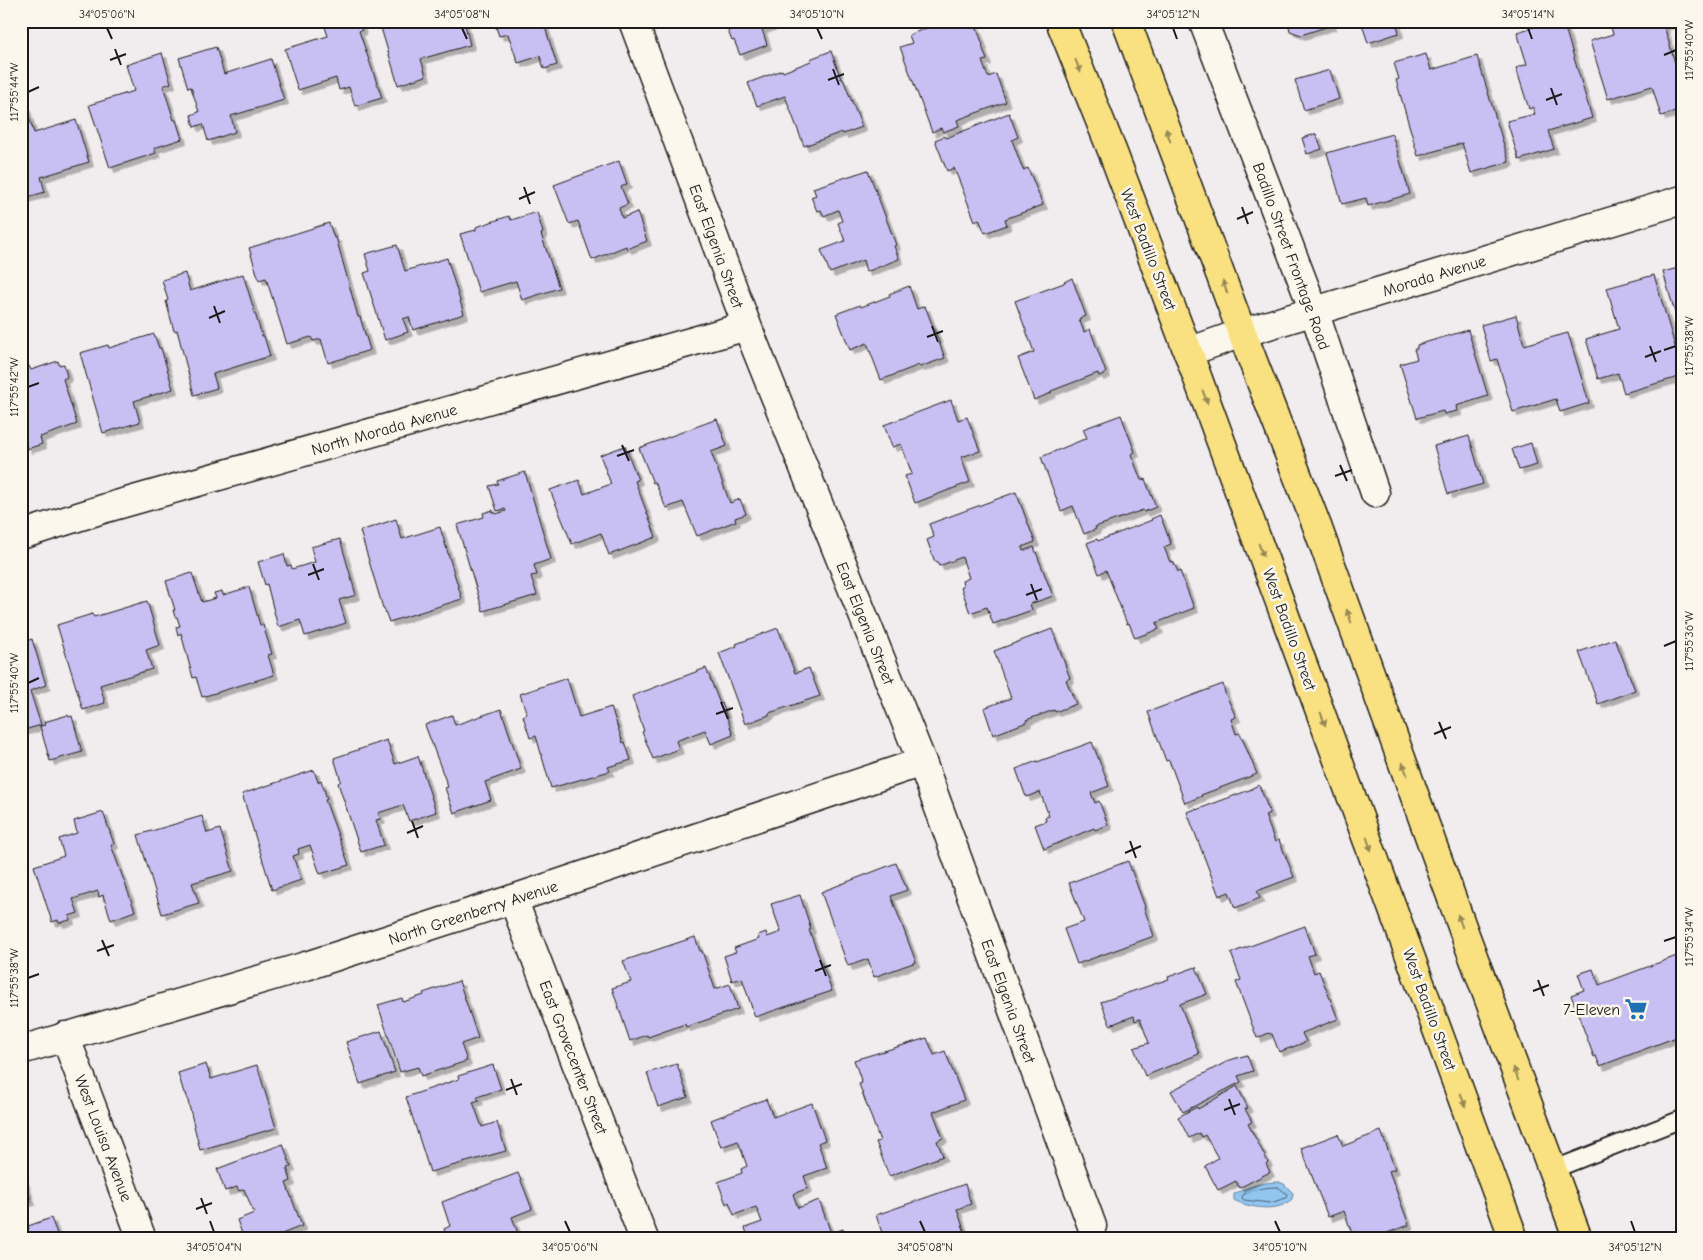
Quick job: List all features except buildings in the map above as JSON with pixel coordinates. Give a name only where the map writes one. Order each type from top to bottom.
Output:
[{"type":"main road","name":"West Badillo Street","points":[[1060,21],[1113,153],[1188,352],[1514,1239]]},
{"type":"main road","points":[[1126,21],[1242,333],[1317,526],[1467,941],[1578,1239]]},
{"type":"street","name":"East Elgenia Street","points":[[633,21],[747,326],[922,762],[1092,1226]]},
{"type":"street","name":"Badillo Street Frontage Road","points":[[1203,21],[1314,311],[1375,493]]},
{"type":"street","name":"Morada Avenue","points":[[1188,352],[1242,333],[1682,200]]},
{"type":"street","name":"North Morada Avenue","points":[[21,535],[125,503],[747,326]]},
{"type":"street","name":"North Greenberry Avenue","points":[[21,1050],[306,966],[922,762]]},
{"type":"street","name":"East Grovecenter Street","points":[[513,899],[640,1227]]},
{"type":"street","name":"West Louisa Avenue","points":[[65,1036],[142,1239]]},
{"type":"lane","points":[[1552,1170],[1682,1119]]},
{"type":"water","points":[[1279,1182],[1284,1184],[1293,1193],[1292,1199],[1280,1206],[1272,1208],[1256,1207],[1234,1200],[1234,1194],[1245,1189]]},
{"type":"place","name":"7-Eleven","points":[[1636,1009]]}]
